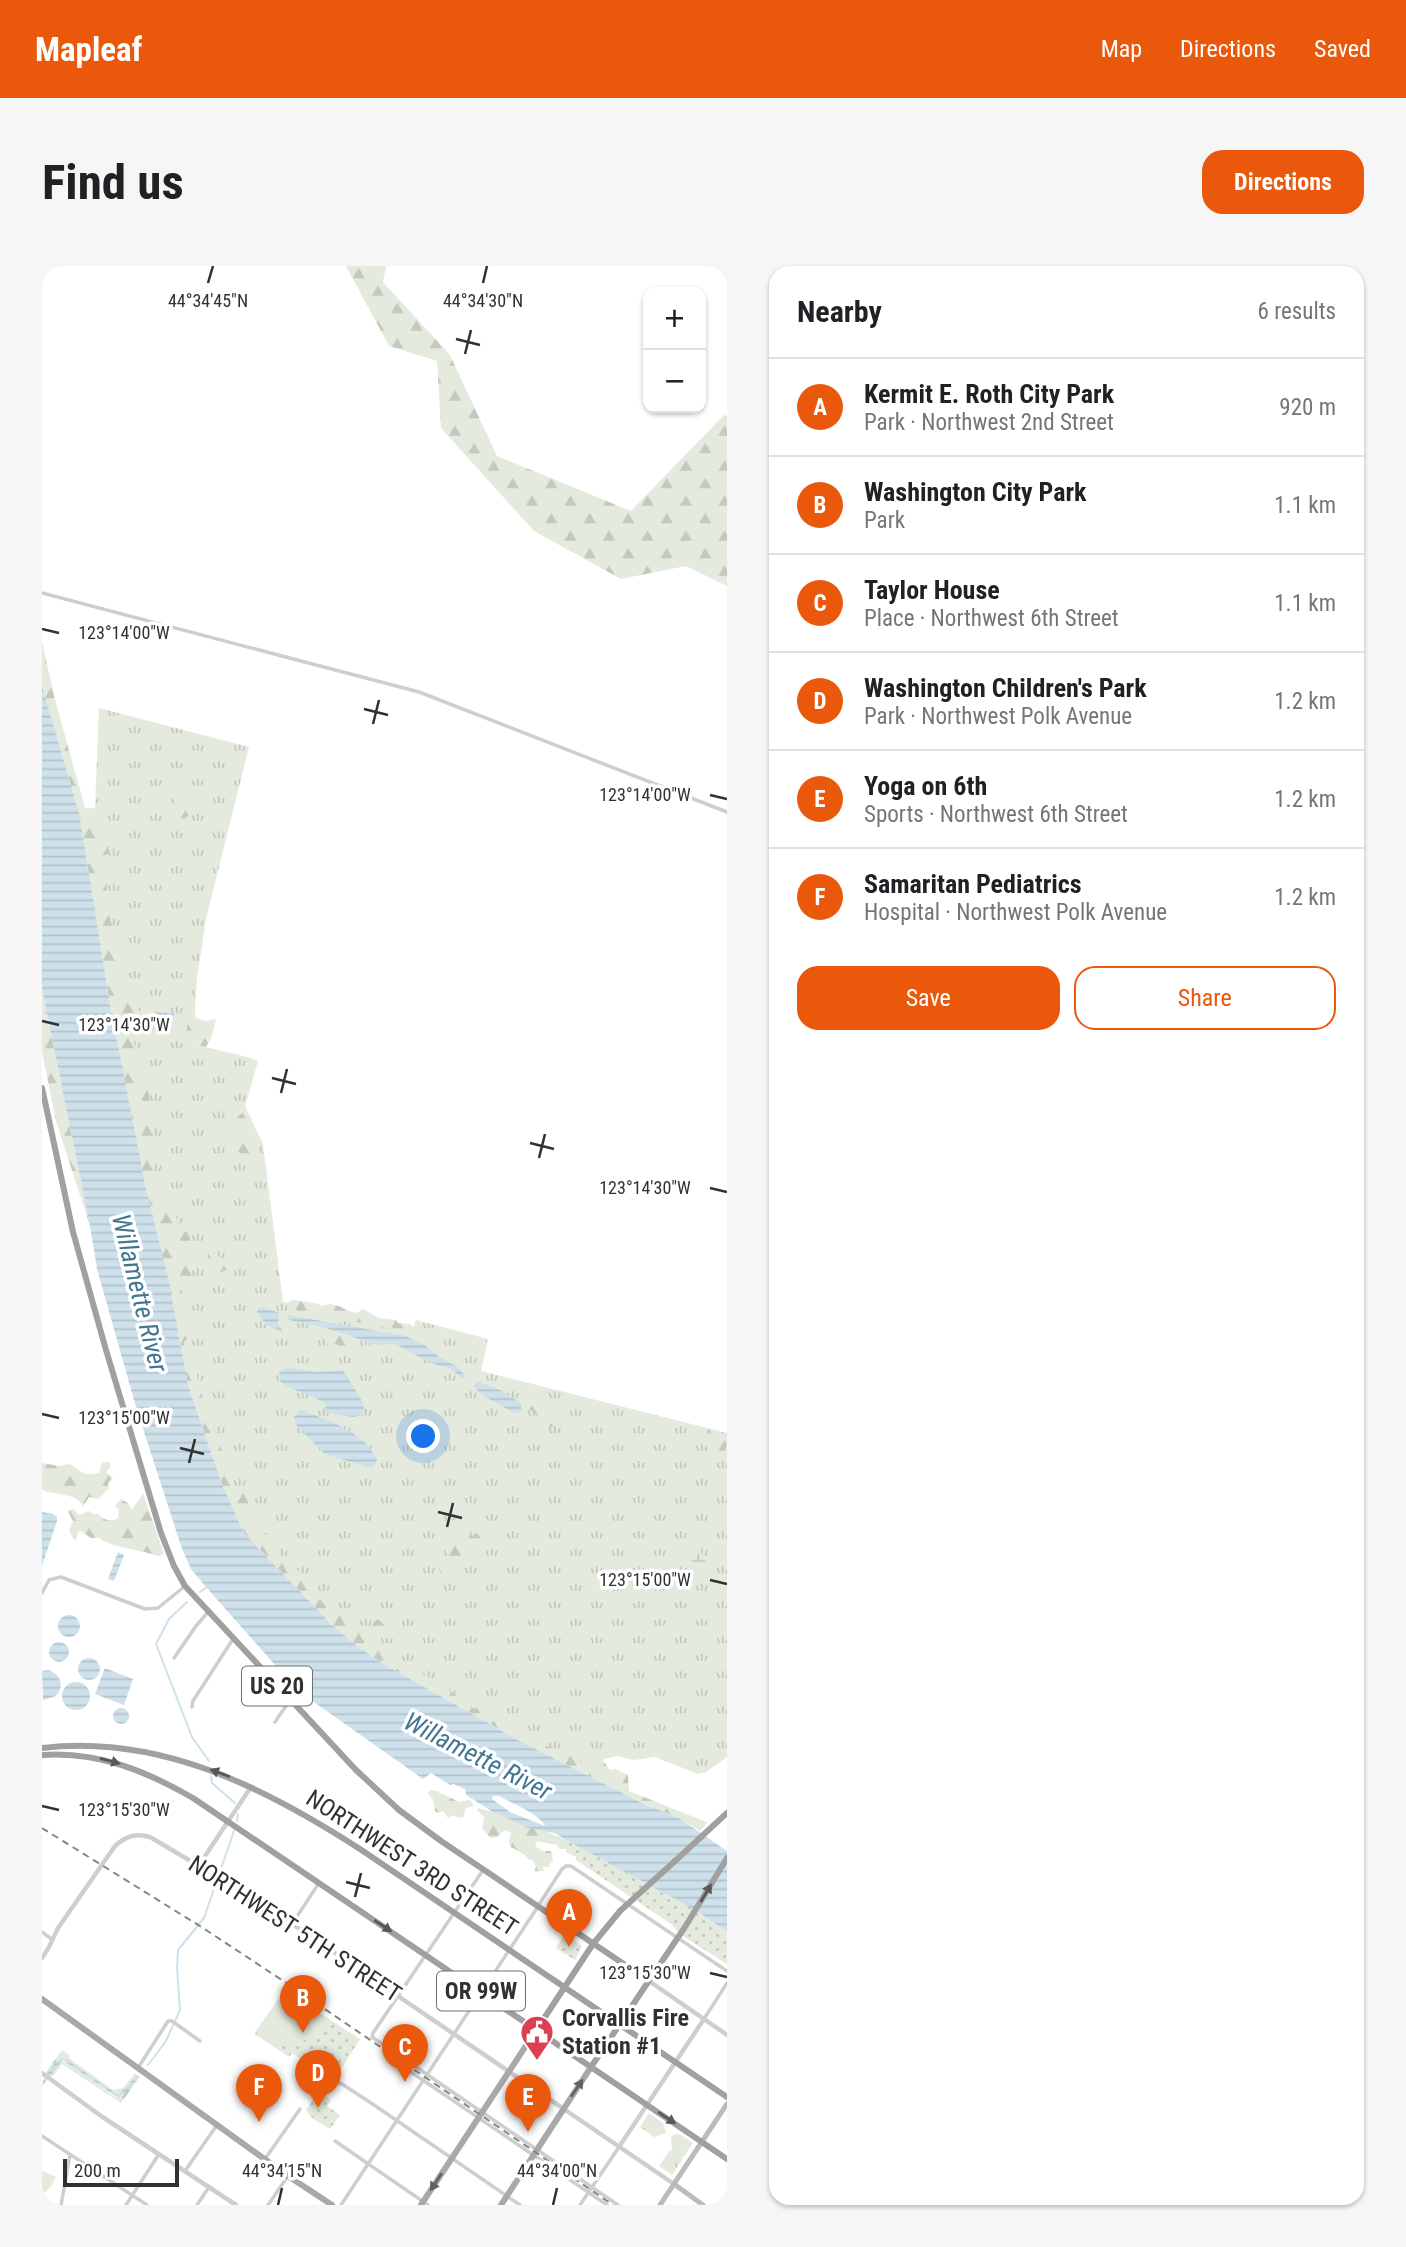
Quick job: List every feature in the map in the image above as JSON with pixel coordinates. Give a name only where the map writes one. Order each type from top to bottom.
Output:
[{"type":"highway","name":"US 20","points":[[42,1088],[77,1245],[106,1350],[161,1533],[185,1586],[369,1783],[413,1822],[649,1981]]},
{"type":"highway","name":"NORTHWEST 3RD STREET","points":[[42,1748],[97,1746],[152,1753],[192,1763],[251,1787],[327,1828],[727,2097]]},
{"type":"highway","name":"OR 99W","points":[[42,1755],[89,1756],[124,1765],[169,1785],[228,1821],[537,2029]]},
{"type":"highway","points":[[727,1813],[620,1911],[593,1944],[537,2029],[727,2159]]},
{"type":"highway","points":[[591,2067],[662,1959],[681,1940],[685,1927],[727,1858]]},
{"type":"main road","points":[[42,1999],[332,2205]]},
{"type":"main road","points":[[424,2204],[537,2029]]},
{"type":"main road","points":[[501,2205],[591,2067]]},
{"type":"main road","points":[[660,2205],[727,2104]]},
{"type":"main road","points":[[674,2184],[704,2205]]},
{"type":"street","points":[[42,593],[419,692],[727,812]]},
{"type":"street","points":[[42,1593],[49,1580],[61,1577],[153,1610],[185,1586]]},
{"type":"street","points":[[174,1658],[208,1612]]},
{"type":"street","points":[[191,1707],[233,1639]]},
{"type":"street","points":[[275,1722],[290,1700]]},
{"type":"street","points":[[199,1865],[251,1787]]},
{"type":"street","name":"NORTHWEST 5TH STREET","points":[[53,1940],[58,1928],[120,1842],[133,1835],[150,1836],[292,1924],[674,2184]]},
{"type":"street","points":[[341,2205],[566,1866],[573,1867],[727,1971]]},
{"type":"street","points":[[483,1870],[372,2036],[607,2205]]},
{"type":"street","points":[[292,1924],[319,1883]]},
{"type":"street","points":[[42,1932],[53,1940],[42,1958]]},
{"type":"street","points":[[649,1981],[727,2035]]},
{"type":"street","points":[[580,2205],[727,1983]]},
{"type":"street","points":[[138,2068],[166,2023],[174,2023],[200,2041]]},
{"type":"street","points":[[402,2066],[481,2115]]},
{"type":"street","points":[[43,2074],[101,2116],[236,2205]]},
{"type":"street","points":[[330,2080],[342,2084],[397,2120],[520,2205]]},
{"type":"street","points":[[264,2159],[300,2109]]},
{"type":"street","points":[[184,2171],[217,2125]]},
{"type":"street","points":[[42,2136],[147,2205]]},
{"type":"street","points":[[335,2141],[424,2204]]},
{"type":"street","points":[[535,2152],[618,2205]]},
{"type":"street","points":[[126,2205],[159,2154]]},
{"type":"street","points":[[61,2205],[71,2155]]},
{"type":"street","points":[[268,2205],[288,2176]]},
{"type":"street","points":[[197,2205],[209,2187]]},
{"type":"green space","points":[[346,266],[386,266],[383,282],[450,355],[497,456],[631,511],[724,415],[727,416],[727,586],[686,566],[621,579],[534,531],[441,428],[437,361],[389,346]]},
{"type":"green space","points":[[42,641],[85,808],[91,809],[95,822],[107,834],[109,851],[99,857],[99,863],[107,867],[109,912],[112,913],[110,920],[113,928],[117,930],[117,943],[122,948],[119,963],[126,968],[121,978],[125,982],[126,995],[136,1000],[140,1013],[133,1036],[137,1047],[141,1088],[149,1089],[154,1121],[148,1148],[155,1160],[156,1188],[176,1217],[181,1230],[189,1233],[191,1247],[183,1250],[183,1262],[192,1273],[192,1287],[186,1291],[180,1290],[177,1294],[179,1312],[190,1319],[191,1323],[182,1327],[187,1339],[184,1342],[185,1350],[197,1364],[195,1372],[202,1388],[202,1397],[207,1411],[213,1417],[235,1489],[241,1487],[261,1531],[282,1558],[292,1568],[300,1571],[314,1593],[330,1610],[358,1629],[366,1643],[406,1663],[414,1673],[438,1681],[464,1704],[475,1709],[486,1708],[511,1719],[529,1738],[577,1759],[590,1768],[595,1768],[595,1763],[604,1762],[610,1770],[615,1769],[628,1775],[629,1791],[704,1821],[707,1823],[700,1831],[679,1818],[644,1804],[516,1739],[382,1663],[332,1625],[244,1533],[222,1484],[188,1385],[110,1004],[79,813],[42,686]]},
{"type":"green space","points":[[99,708],[249,747],[206,919],[197,979],[197,1045],[258,1061],[245,1106],[263,1144],[283,1302],[413,1329],[416,1320],[488,1339],[481,1371],[727,1433],[727,1757],[706,1772],[698,1774],[655,1757],[634,1760],[617,1756],[604,1759],[594,1778],[382,1663],[244,1533],[188,1385],[116,1038],[78,809],[95,808]]},
{"type":"green space","points":[[175,786],[191,790],[199,797],[197,815],[189,815],[184,819],[178,817],[175,802],[170,796],[171,788]]},
{"type":"green space","points":[[42,989],[90,1226],[56,1121],[42,1052]]},
{"type":"green space","points":[[191,1017],[206,1021],[216,1019],[206,1047],[185,1041],[188,1020]]},
{"type":"green space","points":[[243,1113],[262,1159],[254,1164],[244,1154],[235,1151],[231,1131],[232,1119]]},
{"type":"green space","points":[[213,1253],[222,1259],[226,1270],[219,1273],[207,1266],[208,1254]]},
{"type":"green space","points":[[289,1301],[322,1306],[336,1305],[357,1313],[363,1309],[379,1318],[410,1324],[436,1337],[463,1360],[454,1360],[420,1337],[403,1331],[289,1309]]},
{"type":"green space","points":[[321,1330],[327,1330],[332,1335],[348,1335],[357,1347],[369,1344],[370,1351],[364,1356],[361,1352],[350,1352],[336,1344],[326,1345],[324,1338],[317,1334]]},
{"type":"green space","points":[[541,1404],[554,1418],[551,1428],[539,1422],[540,1419],[531,1410],[526,1412],[530,1406]]},
{"type":"green space","points":[[708,1429],[720,1431],[720,1435],[727,1441],[725,1454],[710,1451],[705,1443]]},
{"type":"green space","points":[[109,1462],[111,1466],[106,1472],[113,1478],[108,1483],[109,1488],[98,1499],[89,1497],[83,1507],[76,1499],[42,1490],[42,1463],[59,1466],[70,1464],[83,1473],[90,1474],[99,1473],[102,1463]]},
{"type":"green space","points":[[143,1493],[164,1554],[158,1556],[119,1547],[99,1538],[91,1538],[81,1531],[74,1540],[69,1530],[73,1521],[69,1510],[74,1509],[79,1515],[89,1511],[110,1521],[118,1518],[119,1510],[115,1506],[121,1499],[128,1503],[132,1510]]},
{"type":"green space","points":[[463,1531],[473,1536],[485,1531],[489,1544],[448,1580],[441,1575],[438,1565],[440,1560],[448,1556],[452,1542]]},
{"type":"green space","points":[[690,1549],[700,1551],[708,1562],[700,1567],[688,1559],[682,1562],[675,1552]]},
{"type":"green space","points":[[378,1619],[390,1630],[392,1638],[377,1634],[372,1624]]},
{"type":"green space","points":[[430,1790],[459,1802],[470,1800],[474,1806],[466,1808],[463,1818],[454,1815],[448,1818],[443,1811],[435,1811],[433,1799],[428,1794]]},
{"type":"green space","points":[[479,1808],[542,1827],[552,1835],[571,1841],[606,1859],[639,1880],[568,1853],[557,1845],[537,1841],[535,1846],[542,1851],[551,1851],[553,1860],[548,1867],[543,1867],[544,1871],[534,1872],[536,1867],[533,1860],[511,1847],[511,1833],[505,1830],[497,1837],[491,1838],[482,1829],[484,1817],[477,1810]]},
{"type":"green space","points":[[570,1842],[700,1913],[727,1932],[727,1964],[681,1935],[671,1924],[576,1860],[576,1857],[566,1852]]},
{"type":"green space","points":[[565,1934],[582,1946],[575,1960],[556,1948]]},
{"type":"green space","points":[[287,1992],[360,2039],[340,2071],[330,2065],[324,2074],[292,2053],[289,2057],[255,2034],[283,1993]]},
{"type":"green space","points":[[287,1992],[329,2019],[314,2036],[295,2044],[274,2042],[255,2032],[283,1993]]},
{"type":"green space","points":[[62,2050],[70,2059],[113,2090],[123,2088],[135,2073],[137,2075],[118,2095],[64,2059],[56,2062],[48,2073],[46,2072]]},
{"type":"green space","points":[[61,2061],[68,2063],[116,2098],[122,2096],[140,2077],[121,2103],[62,2064],[53,2076],[50,2075]]},
{"type":"green space","points":[[329,2088],[326,2096],[331,2100],[327,2106],[340,2115],[330,2129],[312,2118],[306,2110],[320,2090]]},
{"type":"green space","points":[[649,2113],[663,2123],[666,2133],[654,2137],[640,2127]]},
{"type":"green space","points":[[676,2134],[693,2143],[672,2175],[659,2166],[672,2150],[671,2136]]},
{"type":"green space","points":[[42,2171],[56,2177],[42,2196]]},
{"type":"water","name":"Willamette River","points":[[42,686],[79,813],[110,1004],[188,1385],[222,1484],[244,1533],[332,1625],[382,1663],[516,1739],[644,1804],[679,1818],[727,1851],[727,1932],[700,1913],[554,1833],[528,1828],[493,1812],[466,1795],[465,1789],[450,1785],[431,1773],[423,1779],[311,1700],[276,1666],[191,1569],[136,1407],[97,1269],[42,989]],"holes":[[[493,1796],[499,1796],[531,1813],[545,1826],[510,1812],[492,1799]]]},
{"type":"water","points":[[155,1011],[174,1014],[170,1031],[151,1029]]},
{"type":"water","points":[[258,1308],[279,1313],[278,1323],[283,1332],[266,1325],[257,1312]]},
{"type":"water","points":[[287,1315],[406,1336],[458,1367],[466,1377],[462,1378],[451,1369],[428,1362],[396,1344],[377,1345],[326,1328],[290,1320]]},
{"type":"water","points":[[286,1367],[316,1372],[343,1370],[363,1403],[365,1414],[354,1417],[326,1413],[325,1403],[280,1381],[279,1372]]},
{"type":"water","points":[[477,1382],[511,1397],[521,1404],[521,1410],[514,1413],[484,1396],[473,1386]]},
{"type":"water","points":[[300,1410],[344,1428],[363,1441],[377,1460],[373,1467],[325,1454],[297,1426],[294,1417]]},
{"type":"water","points":[[42,1512],[53,1514],[57,1521],[42,1566]]},
{"type":"water","points":[[118,1552],[124,1555],[114,1581],[108,1579]]},
{"type":"water","points":[[69,1615],[79,1622],[80,1626],[73,1636],[69,1637],[59,1630],[58,1626],[65,1616]]},
{"type":"water","points":[[59,1642],[66,1645],[69,1652],[66,1659],[59,1662],[52,1659],[49,1652],[52,1645]]},
{"type":"water","points":[[89,1658],[97,1661],[100,1669],[97,1677],[89,1680],[81,1677],[78,1669],[81,1661]]},
{"type":"water","points":[[105,1668],[133,1679],[124,1705],[95,1694]]},
{"type":"water","points":[[48,1670],[59,1677],[61,1684],[56,1696],[43,1700],[42,1671]]},
{"type":"water","points":[[76,1682],[86,1686],[90,1696],[86,1706],[76,1710],[66,1706],[62,1696],[66,1686]]},
{"type":"water","points":[[118,1708],[124,1708],[129,1716],[127,1722],[118,1724],[113,1719],[113,1713]]},
{"type":"water","points":[[61,2058],[118,2095],[139,2076],[129,2090],[118,2098],[63,2060],[42,2086],[49,2070]]},
{"type":"waterway","points":[[200,1592],[208,1586]]},
{"type":"waterway","points":[[187,1602],[169,1619],[156,1644],[192,1737],[209,1761]]},
{"type":"waterway","points":[[211,1776],[212,1783],[235,1803]]},
{"type":"waterway","points":[[237,1821],[238,1814]]},
{"type":"waterway","points":[[148,2065],[166,2041],[180,2010],[178,1950],[204,1918],[234,1831]]},
{"type":"railway","points":[[42,1828],[288,1984],[613,2205]]},
{"type":"place","name":"Kermit E. Roth City Park","points":[[569,1947]]},
{"type":"place","name":"Washington City Park","points":[[303,2033]]},
{"type":"place","name":"Corvallis Fire Station #1","points":[[537,2062]]},
{"type":"place","name":"Taylor House","points":[[405,2082]]},
{"type":"place","name":"Washington Children's Park","points":[[318,2108]]},
{"type":"place","name":"Samaritan Pediatrics","points":[[259,2122]]},
{"type":"place","name":"Yoga on 6th","points":[[528,2132]]}]
